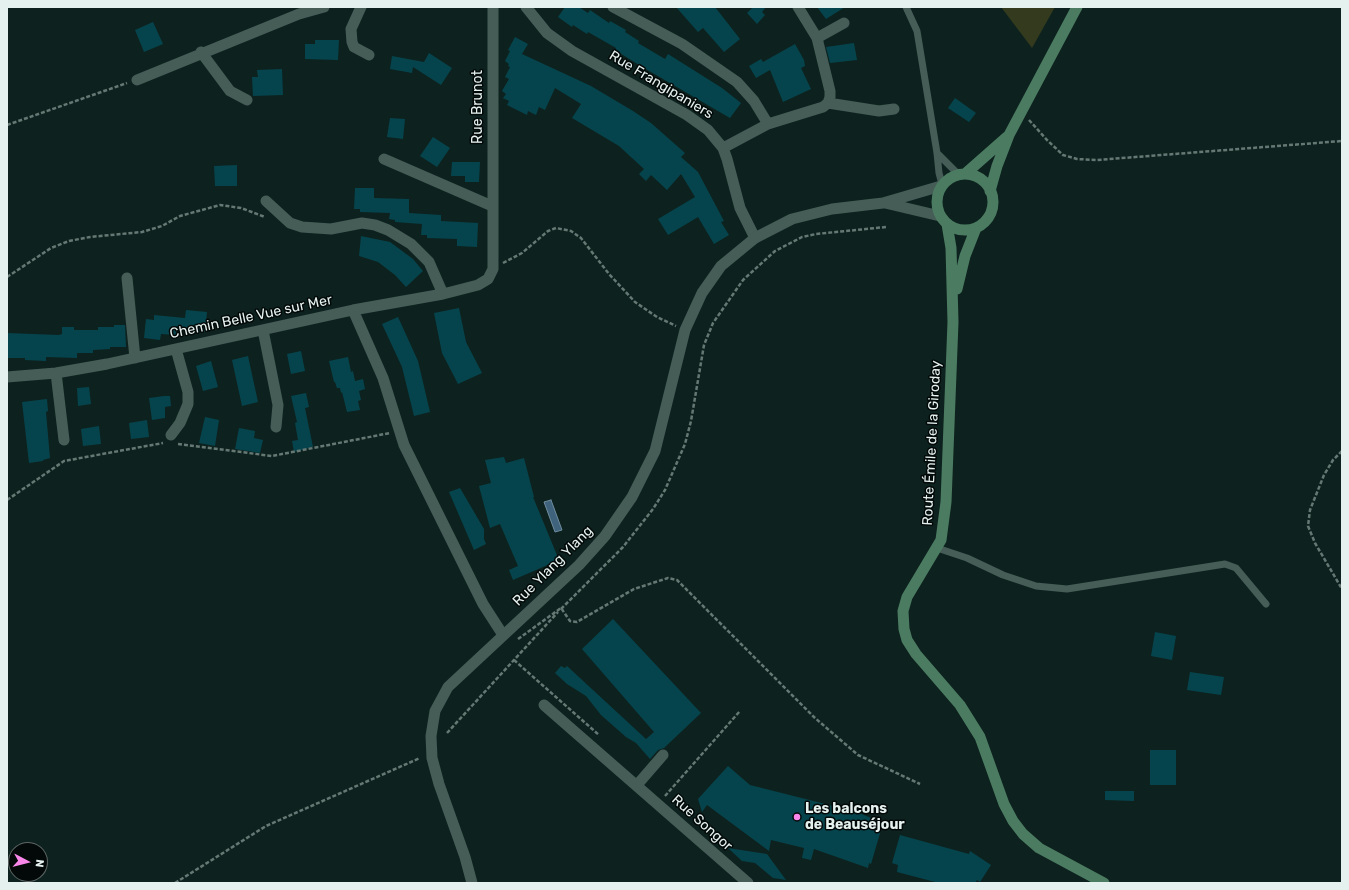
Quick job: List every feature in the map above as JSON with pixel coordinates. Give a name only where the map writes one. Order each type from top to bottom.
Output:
[{"type":"main road","points":[[990,191],[997,166],[1009,135],[1077,7]]},
{"type":"main road","points":[[962,174],[1009,135]]},
{"type":"main road","points":[[962,174],[980,178],[990,191],[993,199],[989,216],[976,228],[959,278],[953,322],[952,248],[936,200],[942,185],[952,176],[962,174]]},
{"type":"main road","points":[[943,220],[961,230],[976,228]]},
{"type":"main road","name":"Route Émile de la Giroday","points":[[953,322],[946,502],[941,540],[907,598],[903,611],[904,629],[907,640],[916,654],[960,705],[980,737],[1004,804],[1013,821],[1039,848],[1104,883]]},
{"type":"street","points":[[137,80],[201,52],[299,14],[324,7]]},
{"type":"street","points":[[361,7],[351,29],[352,42],[354,46],[369,55]]},
{"type":"street","name":"Rue Brunot","points":[[493,7],[493,269]]},
{"type":"street","name":"Rue Frangipaniers","points":[[526,7],[546,33],[572,50],[686,115],[708,130],[723,148],[740,208],[755,238]]},
{"type":"street","points":[[613,7],[682,44],[736,82],[754,101],[768,124]]},
{"type":"street","points":[[723,148],[768,124],[822,107],[828,103],[830,91],[817,38],[798,7]]},
{"type":"street","points":[[817,38],[844,23]]},
{"type":"street","points":[[201,52],[230,91],[247,100]]},
{"type":"street","points":[[828,103],[879,111],[894,109]]},
{"type":"street","points":[[384,159],[492,206]]},
{"type":"street","name":"Rue Ylang Ylang","points":[[472,883],[465,857],[439,784],[432,758],[431,736],[435,711],[448,687],[579,565],[605,536],[632,497],[655,452],[685,330],[702,293],[721,266],[755,238],[792,219],[832,210],[883,202],[942,185]]},
{"type":"street","points":[[266,200],[290,223],[302,227],[331,229],[362,223],[375,225],[388,230],[411,244],[429,262],[444,294]]},
{"type":"street","points":[[883,202],[943,220]]},
{"type":"street","name":"Chemin Belle Vue sur Mer","points":[[7,377],[56,373],[135,358],[354,310],[444,294],[478,285],[488,279],[493,269]]},
{"type":"street","points":[[127,278],[135,358]]},
{"type":"street","points":[[354,310],[383,378],[399,431],[418,474],[456,546],[483,604],[503,636]]},
{"type":"street","points":[[263,330],[278,405],[276,426]]},
{"type":"street","points":[[170,440],[180,424],[188,404],[188,392],[176,348]]},
{"type":"street","points":[[56,373],[64,440]]},
{"type":"street","name":"Rue Songor","points":[[544,705],[638,785],[748,883]]},
{"type":"street","points":[[638,785],[663,755]]},
{"type":"lane","points":[[906,7],[917,31],[942,185]]},
{"type":"lane","points":[[937,153],[962,174]]},
{"type":"lane","points":[[937,548],[967,558],[1003,575],[1036,586],[1066,589],[1225,564],[1236,568],[1266,604]]},
{"type":"path","points":[[7,125],[137,80]]},
{"type":"path","points":[[1022,112],[1047,140],[1063,155],[1077,159],[1097,160],[1342,141]]},
{"type":"path","points":[[7,277],[51,248],[69,241],[90,237],[142,232],[162,226],[180,216],[220,205],[241,208],[268,218]]},
{"type":"path","points":[[493,269],[522,253],[548,231],[556,228],[562,228],[571,231],[581,238],[609,274],[635,302],[657,317],[685,330]]},
{"type":"path","points":[[7,500],[64,461],[170,440],[272,456],[399,431]]},
{"type":"path","points":[[1342,451],[1333,460],[1324,475],[1310,510],[1308,526],[1315,543],[1342,589]]},
{"type":"path","points":[[518,640],[561,608],[570,621],[577,622],[634,589],[663,579],[668,578],[677,580],[815,718],[858,755],[920,784]]},
{"type":"path","points":[[658,803],[740,711]]},
{"type":"path","points":[[175,883],[266,826],[420,758]]},
{"type":"green space","points":[[1001,7],[1055,7],[1032,48]]},
{"type":"water","points":[[551,500],[562,530],[555,532],[544,502]]},
{"type":"building","points":[[565,7],[579,7],[588,13],[590,10],[609,23],[610,21],[626,30],[625,32],[639,41],[638,43],[665,59],[668,54],[722,88],[741,103],[730,118],[639,65],[615,50],[616,48],[588,32],[587,34],[573,25],[572,27],[558,17]]},
{"type":"building","points":[[676,7],[715,7],[740,39],[724,52],[703,28],[698,32]]},
{"type":"building","points":[[753,7],[766,7],[762,12],[765,15],[757,24],[747,13]]},
{"type":"building","points":[[817,7],[845,7],[826,19]]},
{"type":"building","points":[[153,22],[163,44],[144,52],[135,30]]},
{"type":"building","points":[[515,37],[528,44],[522,54],[591,86],[633,111],[651,123],[685,153],[681,157],[698,172],[724,221],[721,222],[729,235],[714,244],[698,217],[668,235],[658,219],[695,197],[681,174],[667,190],[651,175],[646,181],[639,174],[644,169],[619,146],[572,118],[581,104],[555,88],[545,110],[539,107],[536,115],[528,111],[527,115],[507,105],[509,101],[503,98],[506,94],[502,91],[509,79],[505,77],[510,67],[505,61],[510,51],[508,50]]},
{"type":"building","points":[[315,40],[339,40],[338,60],[305,59],[305,44],[315,44]]},
{"type":"building","points":[[854,43],[857,60],[830,63],[826,47]]},
{"type":"building","points":[[795,44],[804,60],[805,66],[801,68],[811,89],[783,102],[770,70],[756,78],[749,66],[761,59],[763,62]]},
{"type":"building","points":[[429,53],[452,68],[441,85],[413,67],[412,73],[390,69],[392,56],[424,62]]},
{"type":"building","points":[[282,69],[283,95],[253,96],[252,77],[258,77],[257,70]]},
{"type":"building","points":[[955,98],[976,113],[969,122],[948,108]]},
{"type":"building","points":[[390,118],[405,119],[403,139],[387,137]]},
{"type":"building","points":[[433,137],[450,148],[437,167],[420,156]]},
{"type":"building","points":[[452,162],[480,162],[479,182],[465,182],[465,176],[451,176]]},
{"type":"building","points":[[237,165],[237,186],[215,186],[214,166]]},
{"type":"building","points":[[355,188],[374,188],[374,198],[409,199],[409,213],[441,215],[441,221],[478,223],[477,247],[457,246],[457,239],[427,238],[427,235],[421,235],[422,224],[395,222],[395,220],[389,219],[390,213],[360,212],[360,209],[354,209]]},
{"type":"building","points":[[361,236],[390,242],[413,259],[423,271],[406,287],[395,275],[378,262],[359,256]]},
{"type":"building","points":[[459,308],[466,342],[482,373],[458,384],[442,353],[434,313]]},
{"type":"building","points":[[186,310],[207,312],[205,332],[177,330],[176,335],[161,334],[160,340],[144,338],[146,319],[154,320],[154,315],[185,318]]},
{"type":"building","points":[[398,317],[418,361],[430,412],[414,416],[402,367],[382,324]]},
{"type":"building","points":[[114,325],[125,325],[126,347],[110,347],[110,349],[93,350],[93,353],[77,353],[77,358],[46,357],[46,361],[25,360],[25,358],[7,358],[7,333],[59,335],[62,334],[62,327],[74,327],[74,330],[98,330],[98,327],[114,327]]},
{"type":"building","points":[[301,351],[305,371],[291,374],[287,354]]},
{"type":"building","points":[[248,356],[258,402],[242,406],[232,360]]},
{"type":"building","points":[[348,357],[351,372],[353,371],[355,381],[363,379],[365,389],[359,391],[361,400],[358,401],[360,410],[347,412],[342,392],[341,393],[340,388],[337,388],[334,382],[329,361]]},
{"type":"building","points":[[211,361],[218,387],[203,391],[196,366]]},
{"type":"building","points":[[89,387],[91,404],[78,406],[77,388]]},
{"type":"building","points":[[306,393],[309,407],[305,408],[313,447],[294,452],[292,441],[298,440],[295,423],[297,422],[291,396]]},
{"type":"building","points":[[170,396],[171,406],[165,407],[165,418],[152,420],[149,398]]},
{"type":"building","points":[[47,399],[48,411],[46,412],[50,458],[43,461],[29,463],[22,402]]},
{"type":"building","points":[[205,417],[219,420],[215,446],[199,443]]},
{"type":"building","points":[[147,420],[149,437],[131,439],[129,423]]},
{"type":"building","points":[[99,426],[101,444],[83,446],[81,429]]},
{"type":"building","points":[[239,428],[255,431],[254,438],[263,440],[260,453],[235,449]]},
{"type":"building","points":[[504,457],[506,463],[524,458],[533,497],[559,560],[513,580],[509,570],[518,566],[500,524],[490,528],[479,486],[491,483],[485,460]]},
{"type":"building","points":[[460,488],[484,529],[484,539],[486,544],[474,550],[449,492]]},
{"type":"building","points":[[613,619],[701,713],[664,748],[658,750],[650,759],[636,743],[626,737],[601,715],[586,696],[567,684],[555,673],[561,666],[565,668],[567,666],[646,739],[654,732],[582,649]]},
{"type":"building","points":[[1155,632],[1176,636],[1172,660],[1151,656]]},
{"type":"building","points":[[1190,672],[1224,677],[1221,695],[1187,690]]},
{"type":"building","points":[[1150,750],[1176,750],[1176,785],[1150,785]]},
{"type":"building","name":"Les balcons de Beauséjour","points":[[728,766],[750,785],[857,812],[883,823],[871,864],[869,863],[868,868],[814,849],[811,860],[802,858],[804,848],[771,840],[769,851],[707,805],[702,812],[698,799]]},
{"type":"building","points":[[1105,791],[1134,791],[1134,801],[1105,800]]},
{"type":"building","points":[[900,835],[969,854],[970,851],[991,865],[980,882],[977,880],[975,883],[939,883],[897,872],[898,865],[892,863]]},
{"type":"building","points":[[728,848],[767,854],[786,880],[773,878],[755,863],[742,861]]},
{"type":"place","name":"Les balcons de Beauséjour","points":[[797,817]]}]
